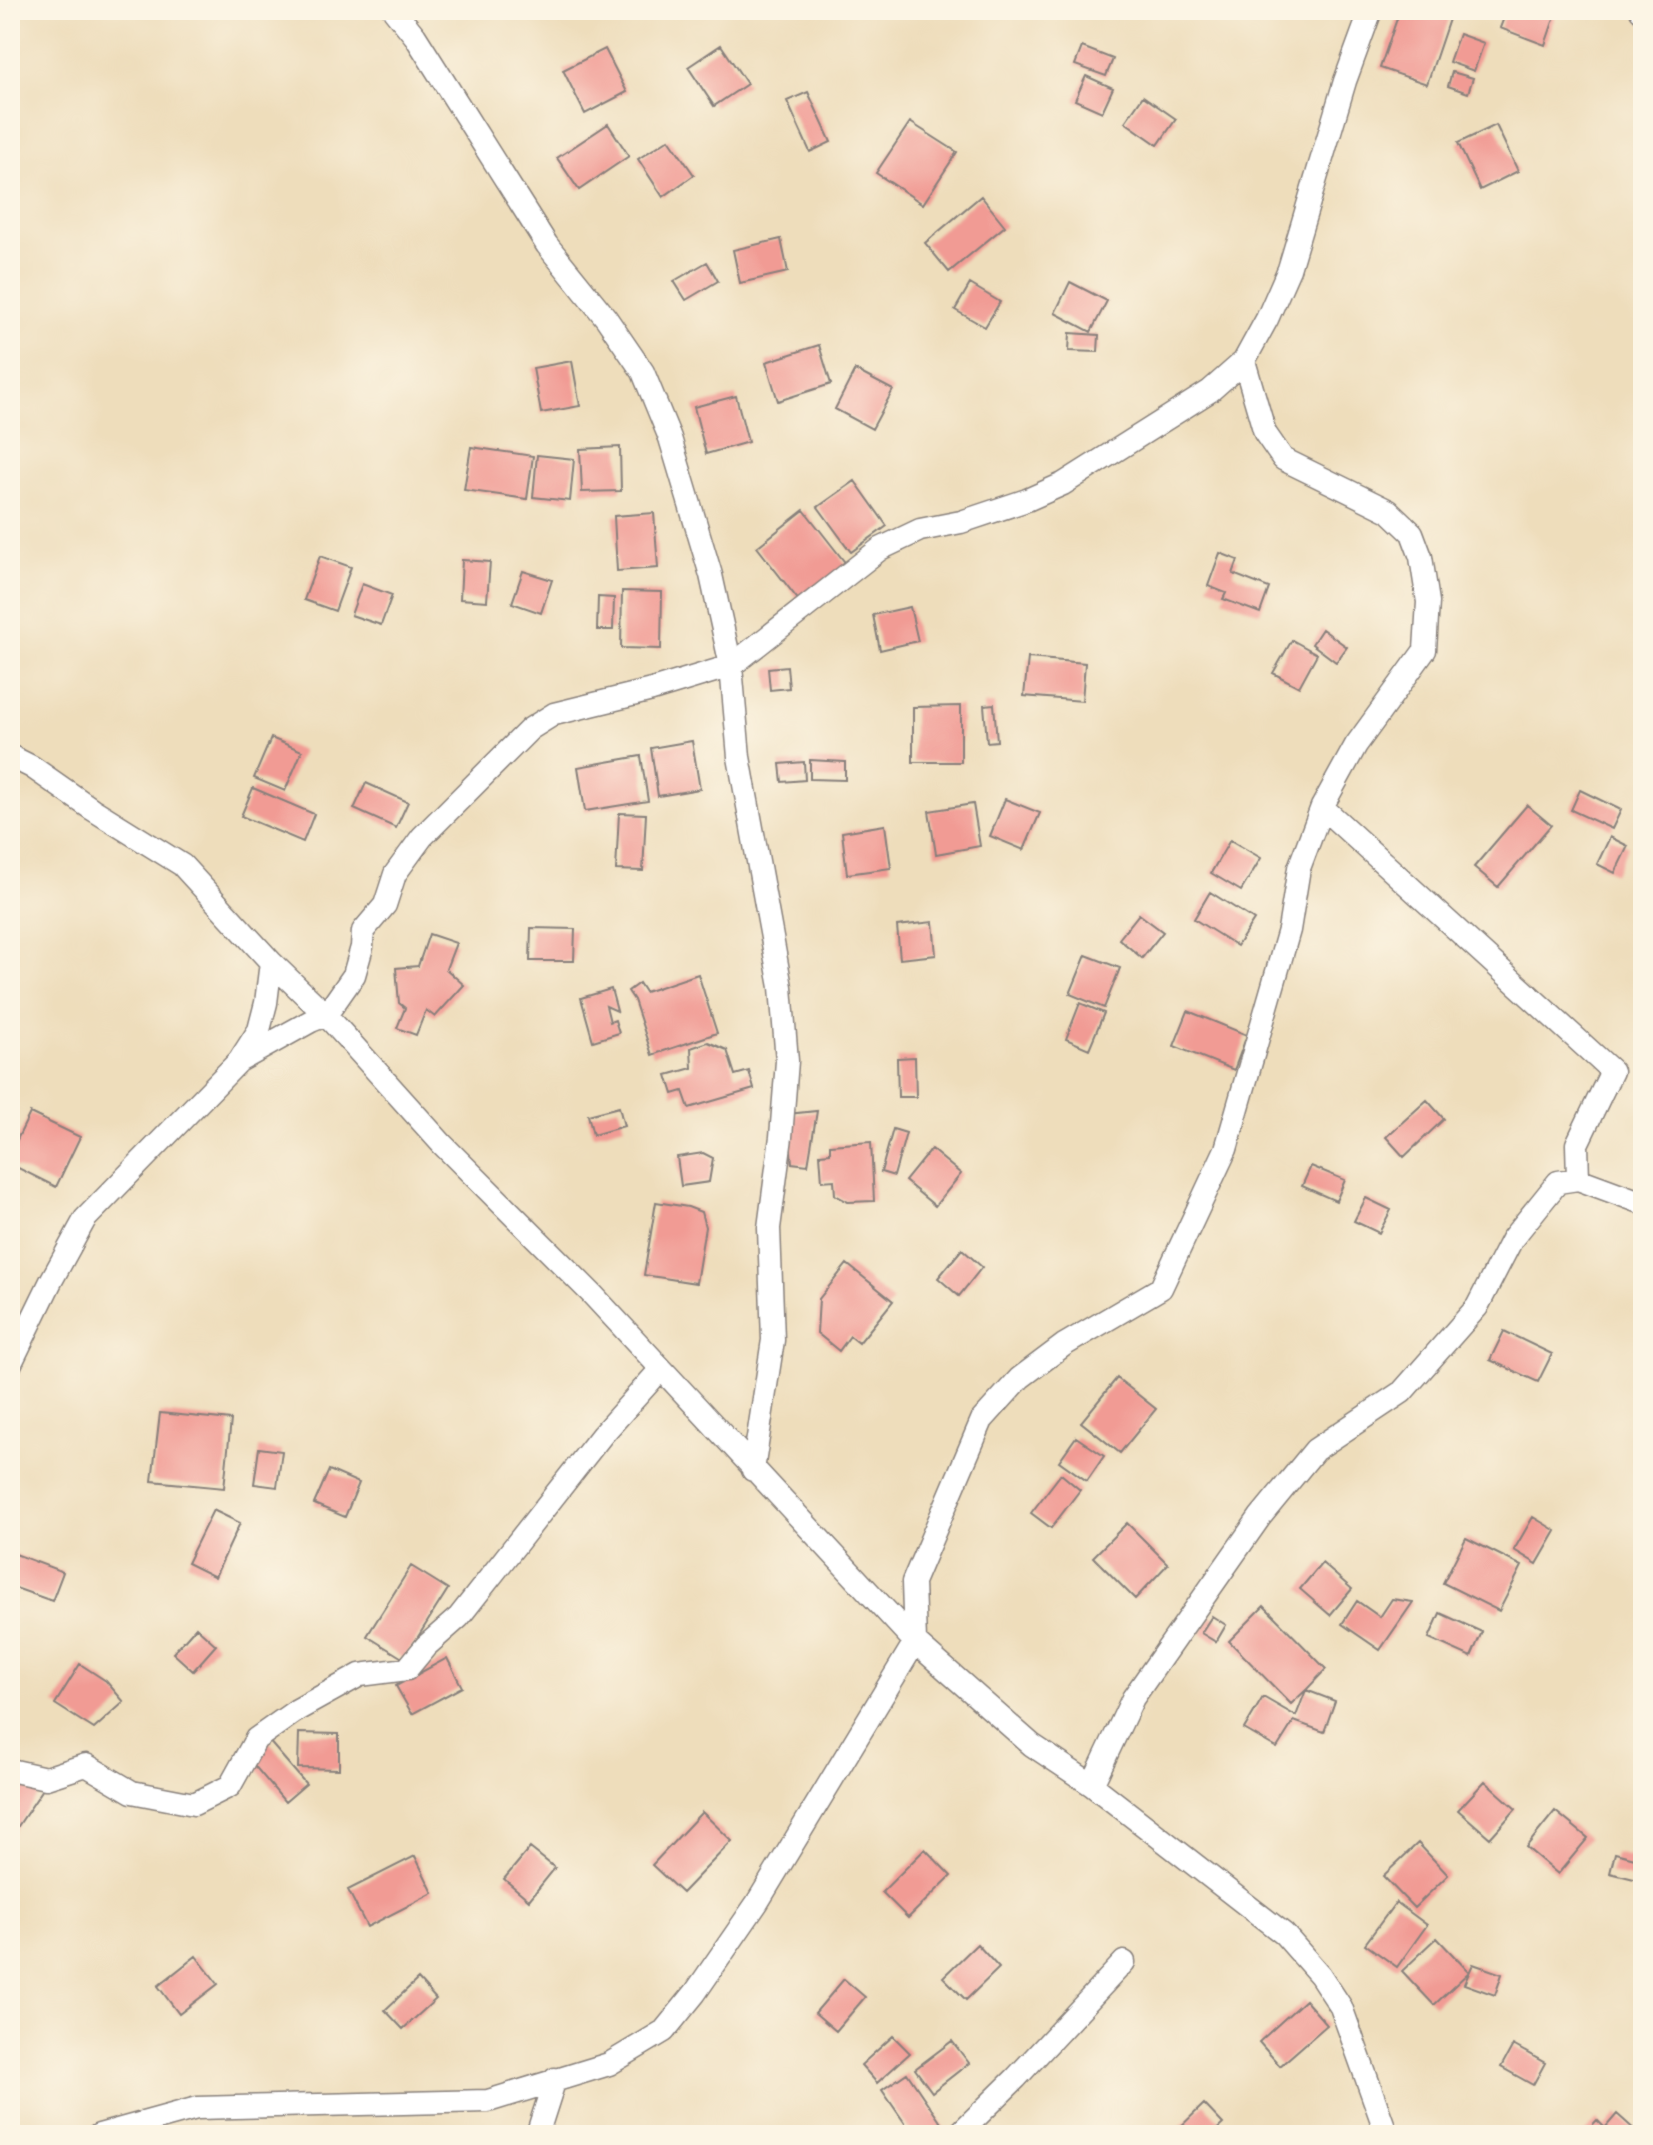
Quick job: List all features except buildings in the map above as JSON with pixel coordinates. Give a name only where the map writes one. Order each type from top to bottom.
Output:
[{"type":"street","points":[[394,10],[415,36],[547,245],[606,318],[643,372],[670,438],[711,575],[731,666],[739,757],[781,987],[787,1061],[769,1228],[773,1340],[753,1470]]},
{"type":"street","points":[[239,1061],[326,1015],[354,975],[363,931],[385,905],[395,874],[422,837],[530,729],[554,714],[652,690],[731,666],[880,549],[920,530],[961,522],[1027,500],[1063,484],[1210,391],[1244,361],[1289,269],[1345,81],[1371,10]]},
{"type":"street","points":[[99,2135],[197,2108],[488,2101],[609,2064],[664,2031],[695,1993],[757,1903],[915,1642],[913,1582],[982,1420],[1020,1378],[1064,1345],[1161,1288],[1226,1149],[1289,930],[1299,868],[1322,807],[1356,745],[1425,650],[1428,602],[1421,557],[1412,533],[1389,511],[1283,459],[1265,433],[1244,361]]},
{"type":"street","points":[[10,756],[32,767],[182,865],[271,962],[326,1015],[442,1144],[592,1294],[915,1642],[1032,1745],[1092,1785],[1284,1934],[1320,1975],[1341,2007],[1387,2135]]},
{"type":"street","points":[[1322,807],[1612,1071],[1577,1144],[1578,1179]]},
{"type":"street","points":[[10,1365],[85,1219],[239,1061],[259,1030],[271,962]]},
{"type":"street","points":[[1092,1785],[1133,1698],[1260,1517],[1315,1450],[1402,1392],[1477,1307],[1512,1239],[1558,1182],[1578,1179],[1643,1203]]},
{"type":"street","points":[[10,1770],[46,1778],[86,1765],[132,1792],[194,1804],[230,1786],[256,1739],[297,1710],[360,1675],[407,1669],[426,1646],[459,1617],[602,1435],[661,1369]]},
{"type":"street","points":[[958,2135],[1124,1962]]},
{"type":"street","points":[[537,2135],[555,2079]]}]
